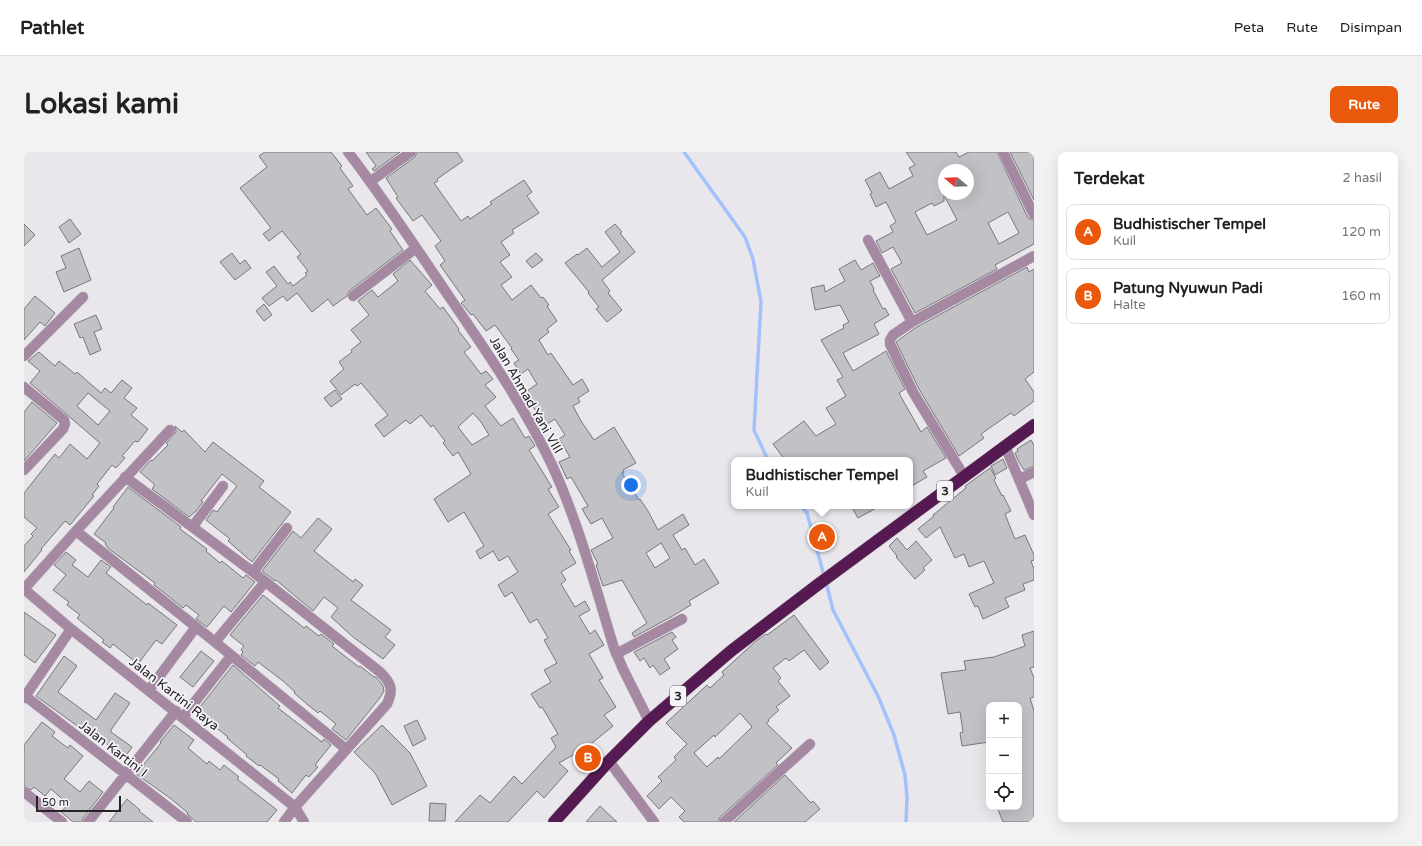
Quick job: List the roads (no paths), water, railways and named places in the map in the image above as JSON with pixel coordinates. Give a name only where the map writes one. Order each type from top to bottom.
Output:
[{"type":"highway","name":"3","points":[[554,822],[609,761],[649,722],[731,650],[1034,425]]},
{"type":"street","name":"Jalan Ahmad Yani VIII","points":[[348,152],[371,181],[494,362],[525,414],[551,465],[572,513],[616,654],[649,722]]},
{"type":"street","points":[[371,181],[411,152]]},
{"type":"street","points":[[1003,152],[1034,215]]},
{"type":"street","points":[[868,240],[912,322]]},
{"type":"street","points":[[353,296],[416,248]]},
{"type":"street","points":[[964,476],[913,392],[890,344],[890,340],[893,335],[912,322],[1034,256]]},
{"type":"street","points":[[24,356],[83,297]]},
{"type":"street","points":[[24,387],[64,420],[65,424],[63,429],[24,470]]},
{"type":"street","points":[[24,589],[170,430]]},
{"type":"street","points":[[1005,446],[1034,515]]},
{"type":"street","points":[[1020,479],[1034,472]]},
{"type":"street","points":[[126,477],[253,572],[380,672],[388,680],[391,688],[390,697],[387,704],[295,806],[284,822]]},
{"type":"street","points":[[193,526],[223,486]]},
{"type":"street","points":[[253,572],[288,528]]},
{"type":"street","points":[[76,531],[346,749]]},
{"type":"street","points":[[215,642],[265,582]]},
{"type":"street","name":"Jalan Kartini Raya","points":[[24,589],[71,629],[295,806],[304,822]]},
{"type":"street","points":[[616,654],[682,619]]},
{"type":"street","points":[[149,690],[196,627]]},
{"type":"street","points":[[24,697],[71,629]]},
{"type":"street","points":[[88,822],[125,775],[231,656]]},
{"type":"street","name":"Jalan Kartini I","points":[[24,697],[187,822]]},
{"type":"street","points":[[724,822],[810,744]]},
{"type":"street","points":[[609,761],[654,822]]},
{"type":"street","points":[[24,792],[62,822]]},
{"type":"waterway","points":[[684,152],[745,237],[753,259],[761,302],[754,430],[767,457]]},
{"type":"waterway","points":[[804,509],[807,513],[824,576]]},
{"type":"waterway","points":[[826,582],[833,610],[878,696],[894,735],[905,775],[907,797],[906,822]]},
{"type":"place","name":"Budhistischer Tempel","points":[[822,537]]},
{"type":"place","name":"Patung Nyuwun Padi","points":[[588,758]]}]
